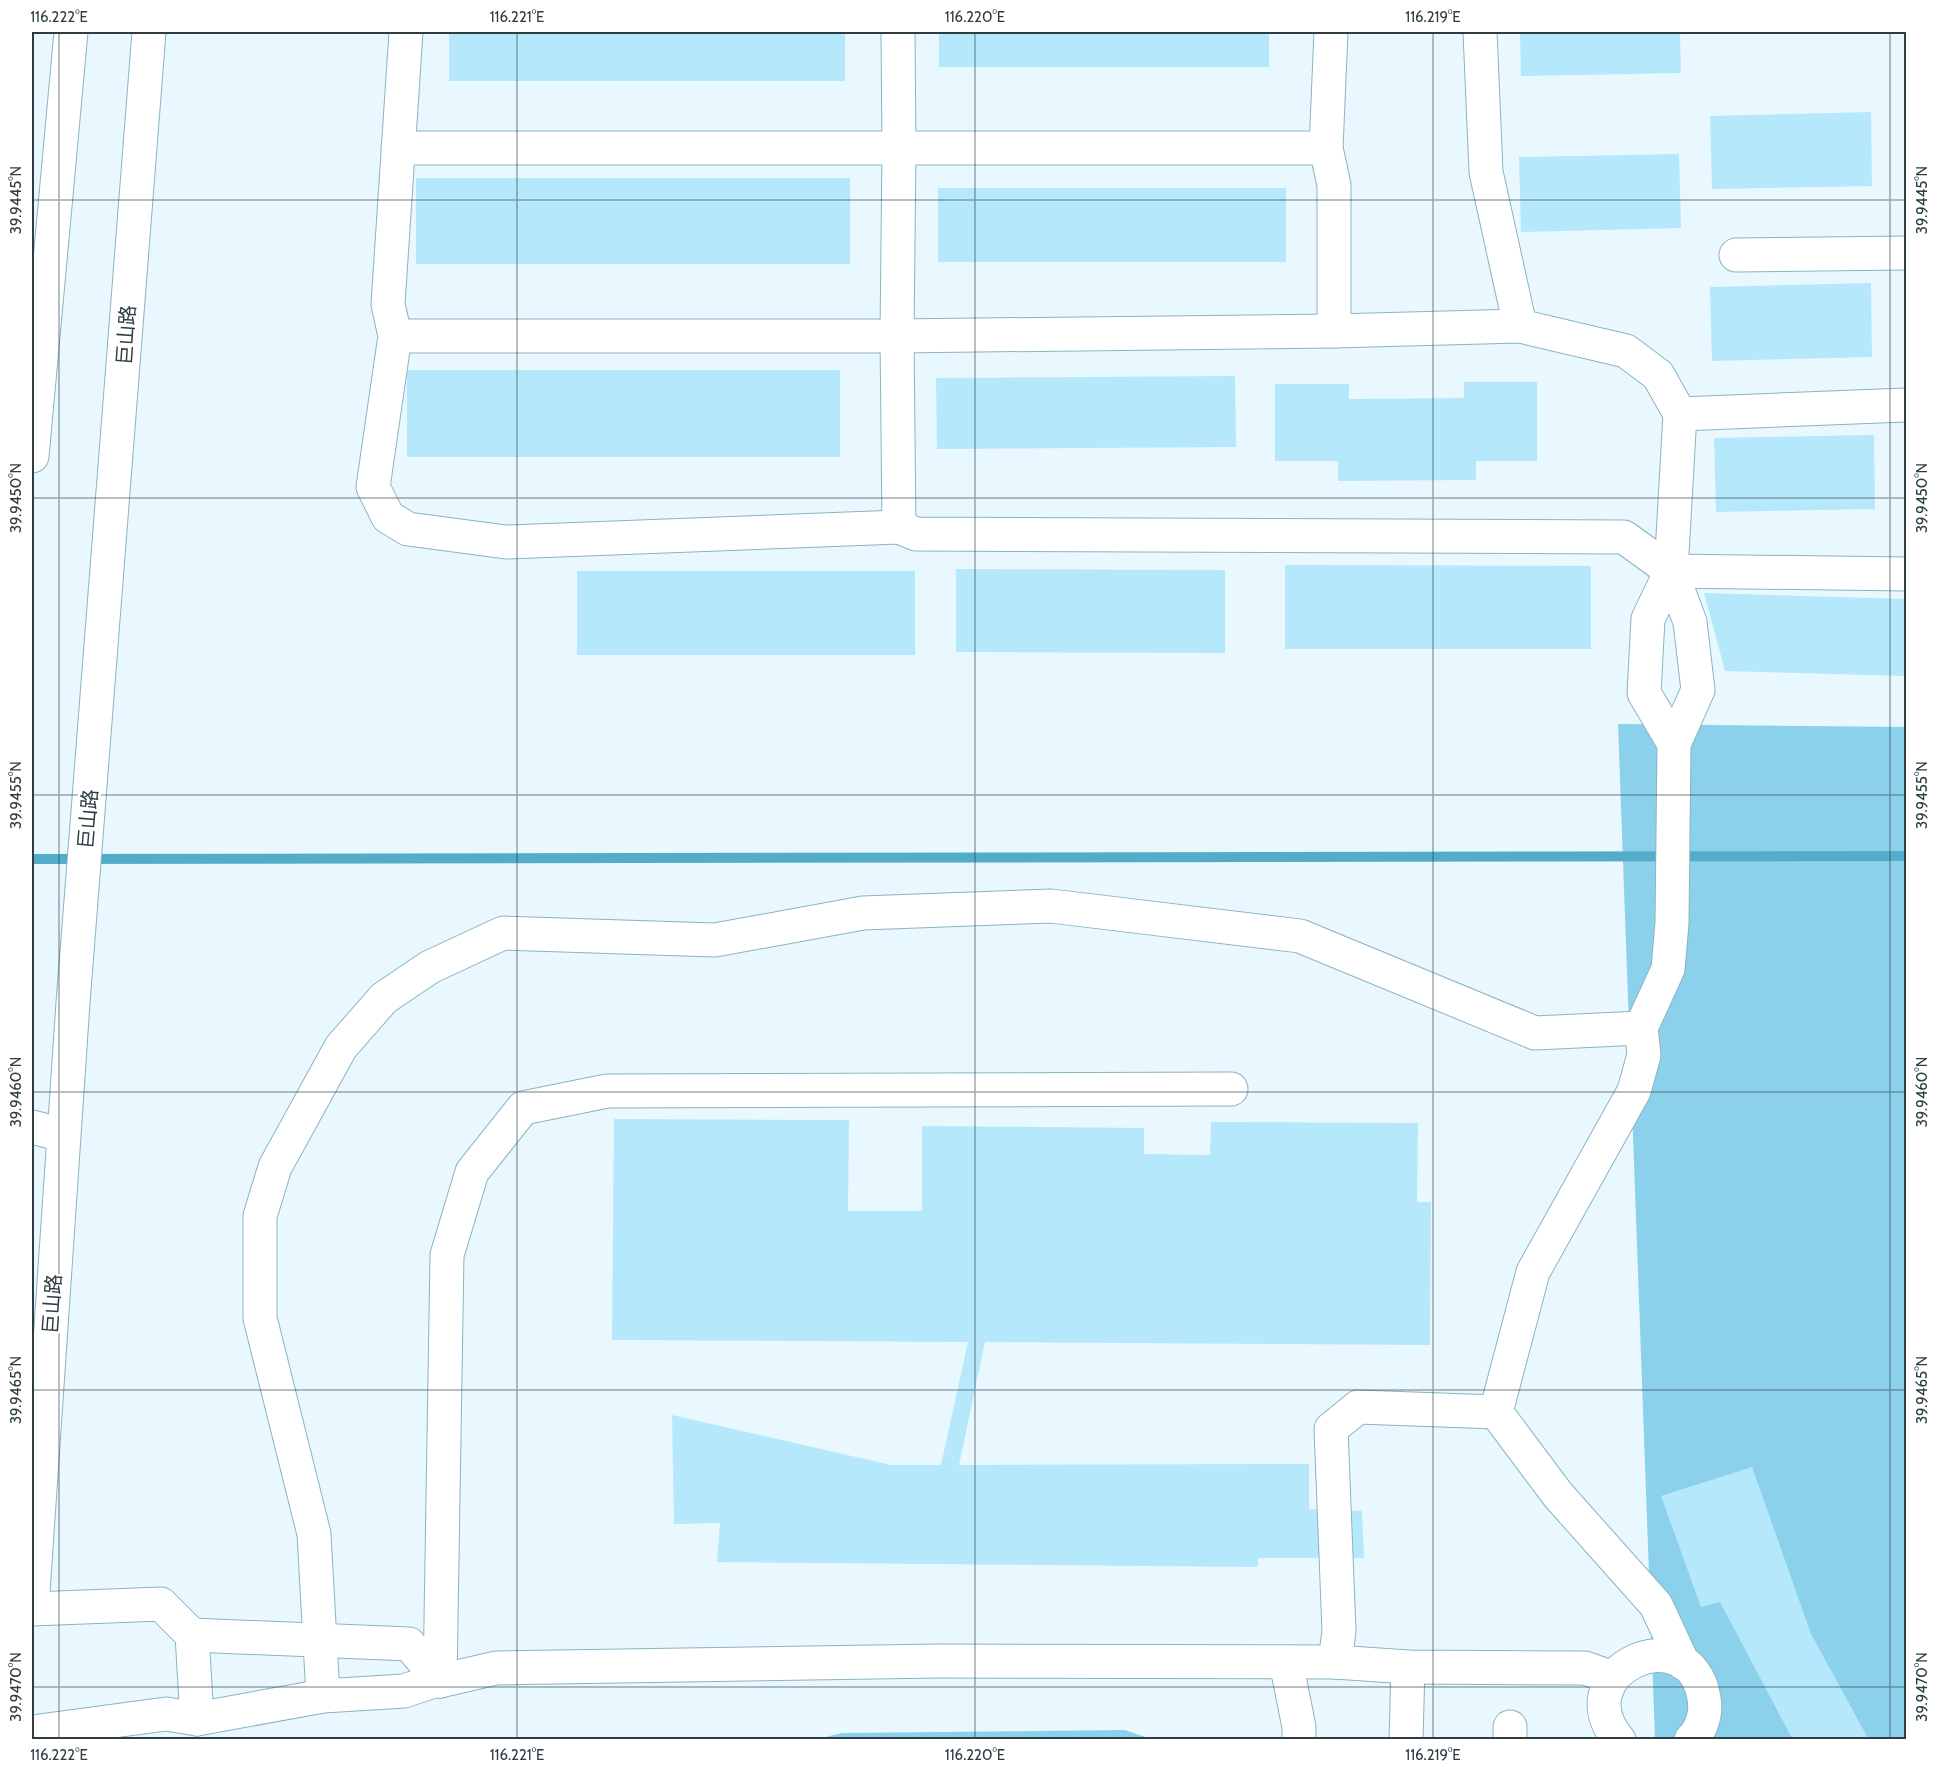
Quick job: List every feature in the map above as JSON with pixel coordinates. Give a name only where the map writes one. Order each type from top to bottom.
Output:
[{"type":"street","points":[[32,456],[71,32]]},
{"type":"street","name":"巨山路","points":[[32,1608],[63,1135],[149,32]]},
{"type":"street","points":[[406,32],[388,304],[395,336],[374,487],[388,517],[408,529],[506,542],[899,527],[916,534],[1624,537],[1671,571],[1690,622],[1698,690],[1674,744],[1672,923],[1668,969],[1641,1028],[1644,1055],[1634,1091],[1533,1272],[1496,1412]]},
{"type":"street","points":[[898,32],[899,527]]},
{"type":"street","points":[[1331,32],[1326,148],[1334,185],[1334,331]]},
{"type":"street","points":[[1480,32],[1486,172],[1520,326]]},
{"type":"street","points":[[398,148],[1326,148]]},
{"type":"street","points":[[1736,255],[1906,253]]},
{"type":"street","points":[[395,336],[897,336],[1334,331],[1520,326],[1626,351],[1658,375],[1680,414],[1671,571],[1648,620],[1644,693],[1674,744]]},
{"type":"street","points":[[1680,414],[1906,405]]},
{"type":"street","points":[[1671,571],[1906,574]]},
{"type":"street","points":[[323,1696],[314,1534],[260,1318],[260,1216],[275,1167],[341,1047],[384,998],[430,967],[503,933],[715,940],[863,913],[1051,906],[1300,936],[1535,1033],[1641,1028]]},
{"type":"street","points":[[440,1681],[447,1255],[472,1172],[523,1108],[607,1091],[1231,1089]]},
{"type":"street","points":[[32,1127],[63,1135]]},
{"type":"street","points":[[1335,1662],[1339,1631],[1331,1429],[1358,1407],[1496,1412]]},
{"type":"street","points":[[1496,1412],[1558,1495],[1656,1605],[1683,1663]]},
{"type":"street","points":[[32,1608],[160,1604],[192,1635],[409,1644],[440,1681]]},
{"type":"street","points":[[192,1635],[197,1719]]},
{"type":"street","points":[[1612,1737],[1606,1718],[1607,1690],[1623,1666],[1637,1658],[1652,1655],[1668,1656],[1683,1663],[1694,1674],[1703,1689],[1706,1705],[1703,1721],[1691,1740]]},
{"type":"street","points":[[440,1681],[496,1668],[939,1661],[1335,1662],[1408,1667],[1586,1668],[1613,1678]]},
{"type":"street","points":[[1286,1662],[1299,1727],[1299,1740]]},
{"type":"street","points":[[1406,1740],[1408,1667]]},
{"type":"street","points":[[32,1732],[166,1714],[197,1719],[323,1696],[404,1691],[428,1683],[436,1671],[440,1681]]},
{"type":"shaded area","points":[[1618,724],[1906,727],[1906,1739],[1655,1739]]},
{"type":"shaded area","points":[[1125,1730],[1151,1739],[817,1739],[842,1733]]},
{"type":"building","points":[[449,32],[845,32],[845,81],[449,81]]},
{"type":"building","points":[[939,32],[1269,32],[1269,67],[939,67]]},
{"type":"building","points":[[1520,32],[1680,32],[1681,73],[1521,76]]},
{"type":"building","points":[[1871,112],[1872,186],[1712,189],[1710,116]]},
{"type":"building","points":[[1679,154],[1681,228],[1521,232],[1519,157]]},
{"type":"building","points":[[416,178],[850,178],[850,264],[416,264]]},
{"type":"building","points":[[938,188],[1286,188],[1286,262],[938,262]]},
{"type":"building","points":[[1871,283],[1872,357],[1712,361],[1710,287]]},
{"type":"building","points":[[407,370],[840,370],[840,457],[407,457]]},
{"type":"building","points":[[1235,376],[1236,447],[937,449],[936,378]]},
{"type":"building","points":[[1464,382],[1537,382],[1537,461],[1476,461],[1476,480],[1338,481],[1338,461],[1275,461],[1275,384],[1349,384],[1349,399],[1464,398]]},
{"type":"building","points":[[1874,435],[1875,509],[1716,512],[1714,438]]},
{"type":"building","points":[[1285,565],[1591,566],[1591,649],[1285,649]]},
{"type":"building","points":[[956,569],[1225,570],[1225,653],[956,652]]},
{"type":"building","points":[[577,571],[915,571],[915,655],[577,655]]},
{"type":"building","points":[[1704,593],[1906,599],[1906,676],[1725,671]]},
{"type":"building","points":[[614,1119],[849,1120],[848,1211],[922,1211],[922,1126],[1144,1128],[1144,1154],[1210,1155],[1211,1122],[1418,1123],[1417,1202],[1431,1202],[1430,1345],[985,1342],[959,1465],[1309,1464],[1309,1509],[1362,1511],[1364,1558],[1258,1558],[1258,1567],[717,1562],[720,1523],[674,1524],[672,1415],[891,1465],[941,1465],[968,1342],[612,1340]]},
{"type":"building","points":[[1752,1467],[1811,1634],[1869,1740],[1793,1740],[1720,1602],[1701,1607],[1661,1496]]},
{"type":"waterway","points":[[32,859],[1906,856]]}]
